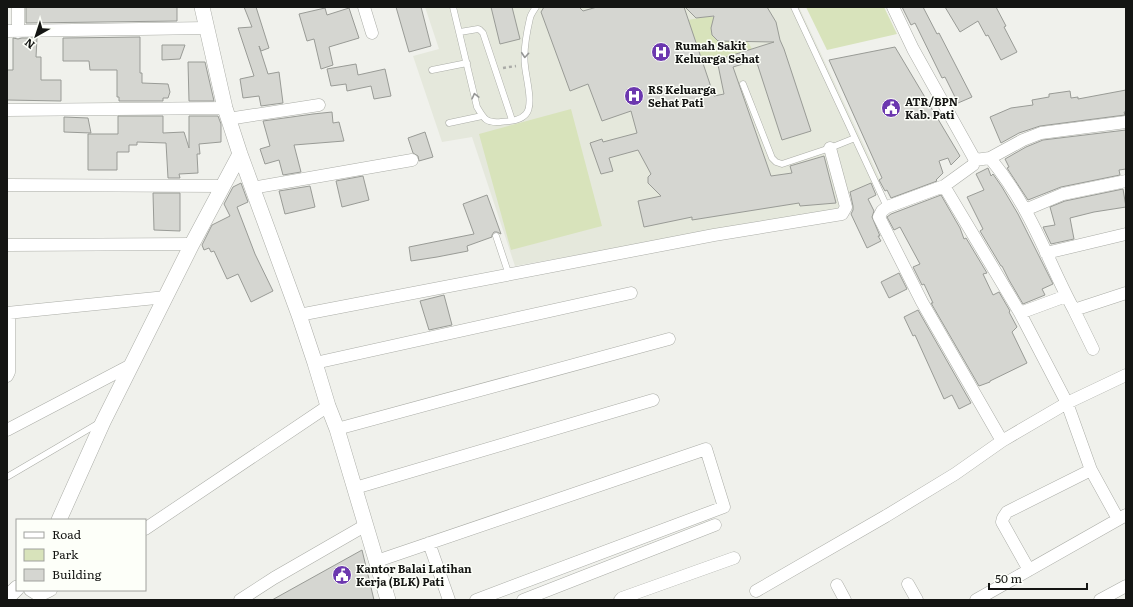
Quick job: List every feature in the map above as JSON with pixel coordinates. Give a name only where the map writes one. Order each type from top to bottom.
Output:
[{"type":"street","points":[[18,7],[12,32],[207,28]]},
{"type":"street","points":[[202,7],[226,113],[299,315],[328,406],[337,429],[388,600]]},
{"type":"street","points":[[364,7],[372,33]]},
{"type":"street","points":[[893,7],[913,49],[975,160]]},
{"type":"street","points":[[7,110],[226,113],[318,105]]},
{"type":"street","points":[[975,160],[990,158],[1023,140],[1041,133],[1126,122]]},
{"type":"street","points":[[299,315],[714,235],[842,214],[846,208],[830,148]]},
{"type":"street","points":[[59,519],[102,422],[192,244],[240,154]]},
{"type":"street","points":[[990,158],[999,169],[1025,210],[1093,349]]},
{"type":"street","points":[[252,188],[412,160]]},
{"type":"street","points":[[975,160],[972,165],[944,186],[887,207],[882,211],[879,217],[922,302],[1002,441]]},
{"type":"street","points":[[1025,210],[1063,194],[1126,181]]},
{"type":"street","points":[[7,185],[222,186]]},
{"type":"street","points":[[944,186],[1020,313],[1067,403],[1091,470],[1122,517],[976,600]]},
{"type":"street","points":[[1046,253],[1126,234]]},
{"type":"street","points":[[7,245],[192,244]]},
{"type":"street","points":[[1074,310],[1126,293]]},
{"type":"street","points":[[315,363],[631,294]]},
{"type":"street","points":[[1020,313],[1066,296]]},
{"type":"street","points":[[7,376],[9,372],[8,313],[166,297]]},
{"type":"street","points":[[337,429],[669,339]]},
{"type":"street","points":[[7,430],[131,365]]},
{"type":"street","points":[[756,591],[930,490],[1002,441],[1067,403],[1126,375]]},
{"type":"street","points":[[355,488],[652,400]]},
{"type":"street","points":[[146,528],[328,406]]},
{"type":"street","points":[[377,561],[706,449],[724,507],[476,600]]},
{"type":"street","points":[[1029,570],[1002,522],[1005,514],[1091,470]]},
{"type":"street","points":[[240,600],[274,578],[366,525]]},
{"type":"street","points":[[523,600],[715,525]]},
{"type":"street","points":[[429,543],[449,600]]},
{"type":"street","points":[[620,600],[734,558]]},
{"type":"street","points":[[908,584],[917,600]]},
{"type":"street","points":[[837,585],[845,600]]},
{"type":"street","points":[[1100,600],[1126,586]]},
{"type":"street","points":[[7,598],[16,589]]},
{"type":"street","points":[[32,591],[38,595],[49,591]]},
{"type":"lane","points":[[453,7],[477,107],[486,121],[492,123],[521,118],[527,113],[530,97],[524,65],[526,42],[531,16],[536,7]]},
{"type":"lane","points":[[794,7],[887,207]]},
{"type":"lane","points":[[460,32],[478,29],[482,32],[512,120]]},
{"type":"lane","points":[[432,70],[467,63]]},
{"type":"lane","points":[[743,84],[774,161],[782,164],[855,138]]},
{"type":"lane","points":[[449,123],[482,116]]},
{"type":"lane","points":[[496,236],[508,275]]},
{"type":"lane","points":[[7,477],[102,422]]},
{"type":"path","points":[[495,69],[524,65]]},
{"type":"shaded area","name":"RS Keluarga Sehat Pati","points":[[425,7],[799,7],[881,181],[845,195],[849,207],[515,266],[472,137],[442,142],[413,56],[439,49]]},
{"type":"green space","points":[[806,7],[884,7],[897,34],[827,50]]},
{"type":"green space","points":[[714,17],[711,28],[743,34],[752,49],[689,69],[688,20]]},
{"type":"green space","points":[[571,109],[602,226],[511,250],[479,134]]},
{"type":"building","points":[[26,7],[177,7],[177,21],[26,23]]},
{"type":"building","points":[[244,7],[256,7],[269,48],[261,51],[259,46],[268,74],[279,72],[283,103],[261,106],[259,96],[243,98],[240,79],[254,76],[238,28],[252,27]]},
{"type":"building","points":[[396,7],[421,7],[431,46],[409,52]]},
{"type":"building","points":[[491,7],[512,7],[520,39],[500,44]]},
{"type":"building","points":[[544,7],[579,7],[583,11],[597,7],[684,7],[714,96],[724,94],[717,60],[774,42],[718,41],[712,35],[711,28],[714,16],[696,18],[685,7],[767,7],[776,22],[780,40],[811,131],[782,140],[756,60],[733,67],[771,176],[792,173],[790,166],[824,156],[836,203],[800,206],[799,203],[692,220],[692,217],[644,227],[638,201],[661,196],[648,183],[648,177],[651,174],[638,150],[609,158],[613,171],[601,174],[590,143],[602,139],[603,142],[637,133],[631,111],[602,121],[588,84],[570,91],[541,12]]},
{"type":"building","points":[[902,7],[923,7],[937,34],[939,33],[972,97],[958,103],[945,77],[942,78],[915,23],[911,25]]},
{"type":"building","points":[[945,7],[996,7],[1006,26],[1004,27],[1017,52],[1001,60],[988,35],[986,36],[978,21],[960,32]]},
{"type":"building","points":[[325,8],[327,15],[349,8],[359,38],[329,47],[333,65],[321,69],[314,39],[307,41],[299,14]]},
{"type":"building","points":[[140,37],[140,73],[142,73],[142,83],[168,84],[170,92],[168,98],[163,98],[163,101],[119,101],[119,97],[117,97],[117,70],[90,70],[89,61],[63,61],[63,38]]},
{"type":"building","points":[[13,38],[37,38],[36,57],[41,57],[41,80],[61,80],[61,101],[7,100],[7,70],[13,70]]},
{"type":"building","points":[[162,45],[185,45],[180,59],[162,60]]},
{"type":"building","name":"ATR/BPN Kab. Pati","points":[[895,47],[960,156],[951,165],[948,158],[939,161],[943,173],[936,180],[937,181],[891,198],[879,180],[882,178],[829,60]]},
{"type":"building","points":[[188,62],[205,62],[214,101],[189,101]]},
{"type":"building","points":[[356,64],[358,75],[385,69],[391,96],[374,99],[371,86],[347,91],[346,84],[331,86],[327,69]]},
{"type":"building","points":[[1126,90],[1125,115],[1040,126],[1019,133],[1001,143],[990,117],[1011,108],[1033,105],[1032,100],[1049,97],[1049,94],[1070,91],[1071,98],[1078,97],[1078,99]]},
{"type":"building","points":[[332,112],[333,123],[339,122],[344,141],[294,145],[301,172],[283,175],[279,160],[265,164],[260,149],[270,146],[263,121]]},
{"type":"building","points":[[118,116],[163,116],[163,133],[184,132],[189,148],[189,116],[218,116],[221,124],[221,142],[199,144],[200,154],[197,154],[198,173],[179,174],[180,178],[168,178],[166,143],[137,142],[137,145],[129,145],[129,152],[117,152],[117,170],[88,170],[88,134],[118,134]]},
{"type":"building","points":[[64,117],[88,118],[91,133],[64,132]]},
{"type":"building","points":[[1126,130],[1126,169],[1119,170],[1120,175],[1061,187],[1028,200],[1007,168],[1009,167],[1005,159],[1026,147],[1043,140]]},
{"type":"building","points":[[425,132],[433,157],[419,161],[418,156],[413,153],[408,138]]},
{"type":"building","points":[[988,168],[991,176],[993,174],[1018,214],[1053,284],[1042,289],[1045,295],[1023,304],[980,231],[983,229],[967,197],[984,190],[976,174]]},
{"type":"building","points":[[363,176],[369,200],[342,207],[336,181]]},
{"type":"building","points":[[241,183],[248,202],[237,207],[255,254],[273,291],[251,302],[238,274],[227,279],[214,251],[211,252],[209,248],[204,250],[202,245],[212,225],[230,216],[224,204],[233,187]]},
{"type":"building","points":[[871,183],[876,195],[868,199],[874,211],[872,217],[881,241],[867,248],[851,214],[853,206],[850,192]]},
{"type":"building","points":[[310,186],[315,207],[285,214],[279,191]]},
{"type":"building","points":[[1123,189],[1126,207],[1094,212],[1070,218],[1074,239],[1051,244],[1043,227],[1055,225],[1050,207],[1065,201]]},
{"type":"building","points":[[153,193],[180,193],[180,231],[154,230]]},
{"type":"building","points":[[487,195],[501,234],[494,232],[492,237],[467,246],[468,251],[411,261],[409,247],[474,234],[463,204]]},
{"type":"building","points":[[941,195],[960,228],[964,239],[966,238],[987,273],[983,274],[993,295],[999,292],[1010,311],[1009,312],[1017,327],[1012,332],[1027,363],[979,386],[931,303],[933,303],[924,284],[922,285],[913,267],[920,264],[900,227],[894,230],[887,217],[891,214]]},
{"type":"building","points":[[899,273],[907,289],[889,298],[881,282]]},
{"type":"building","points":[[444,295],[452,325],[429,330],[420,301]]},
{"type":"building","points":[[918,310],[971,403],[959,409],[952,395],[944,399],[915,335],[913,336],[904,317]]},
{"type":"building","name":"Kantor Balai Latihan Kerja (BLK) Pati","points":[[362,550],[374,600],[272,600]]},
{"type":"place","name":"Rumah Sakit Keluarga Sehat","points":[[661,52]]},
{"type":"place","name":"RS Keluarga Sehat Pati","points":[[634,96]]},
{"type":"place","name":"ATR/BPN Kab. Pati","points":[[891,108]]},
{"type":"place","name":"Kantor Balai Latihan Kerja (BLK) Pati","points":[[342,575]]}]
